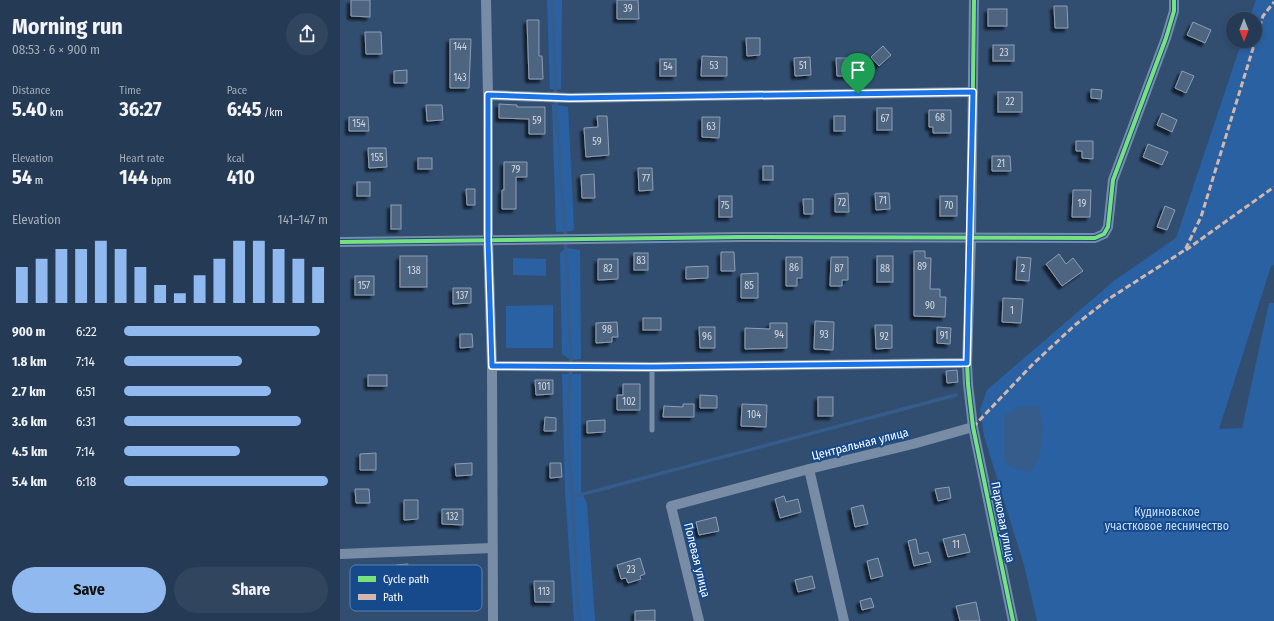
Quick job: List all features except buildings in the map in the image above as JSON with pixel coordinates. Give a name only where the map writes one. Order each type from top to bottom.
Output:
[{"type":"street","points":[[486,0],[488,95],[488,240],[492,366],[493,621]]},
{"type":"street","name":"Парковая улица","points":[[974,0],[971,238],[967,363],[973,426],[1012,621]]},
{"type":"street","points":[[340,242],[741,237],[1095,238],[1104,234],[1108,227],[1113,180],[1166,38],[1174,11],[1174,0]]},
{"type":"street","points":[[488,95],[570,98],[973,92]]},
{"type":"street","points":[[492,366],[652,367],[967,363]]},
{"type":"street","name":"Центральная улица","points":[[844,621],[809,469],[913,444],[973,426]]},
{"type":"street","name":"Полевая улица","points":[[698,621],[671,506],[809,469]]},
{"type":"street","points":[[340,554],[492,548]]},
{"type":"lane","points":[[652,367],[652,430]]},
{"type":"green space","points":[[547,0],[562,0],[561,89],[550,89]]},
{"type":"green space","name":"Кудиновское участковое лесничество","points":[[1256,0],[1274,0],[1274,265],[1271,266],[1219,429],[1242,428],[1269,303],[1274,303],[1274,621],[1037,621],[1024,565],[984,436],[980,409],[987,390],[1115,280],[1176,238],[1240,48],[1262,48],[1262,12],[1252,12]]},
{"type":"green space","points":[[552,104],[568,107],[574,228],[572,231],[556,232]]},
{"type":"green space","points":[[566,248],[580,250],[581,359],[571,360],[562,354],[560,253]]},
{"type":"green space","points":[[513,258],[546,259],[546,276],[513,275]]},
{"type":"green space","points":[[553,305],[553,348],[506,348],[506,306]]},
{"type":"green space","points":[[562,374],[581,374],[581,491],[587,504],[595,621],[574,621],[565,491]]},
{"type":"shaded area","points":[[1020,406],[1039,407],[1044,430],[1039,458],[1032,470],[1026,472],[1009,466],[1004,460],[1004,416]]},
{"type":"waterway","points":[[553,0],[556,106],[565,232],[571,360],[568,426],[579,621]]},
{"type":"waterway","points":[[572,497],[956,395]]},
{"type":"marked path","points":[[973,427],[1033,364],[1075,325],[1110,298],[1185,250],[1201,217],[1263,16],[1274,2]]},
{"type":"marked path","points":[[1186,250],[1274,187]]},
{"type":"cycle path","points":[[974,0],[971,238],[967,363],[968,384],[973,427],[1013,621]]},
{"type":"cycle path","points":[[340,242],[741,237],[1095,238],[1104,234],[1108,227],[1113,180],[1166,38],[1174,11],[1174,0]]},
{"type":"route","points":[[973,92],[971,238],[967,363],[652,367],[492,366],[488,240],[488,95],[570,98],[858,94],[973,92]]}]
